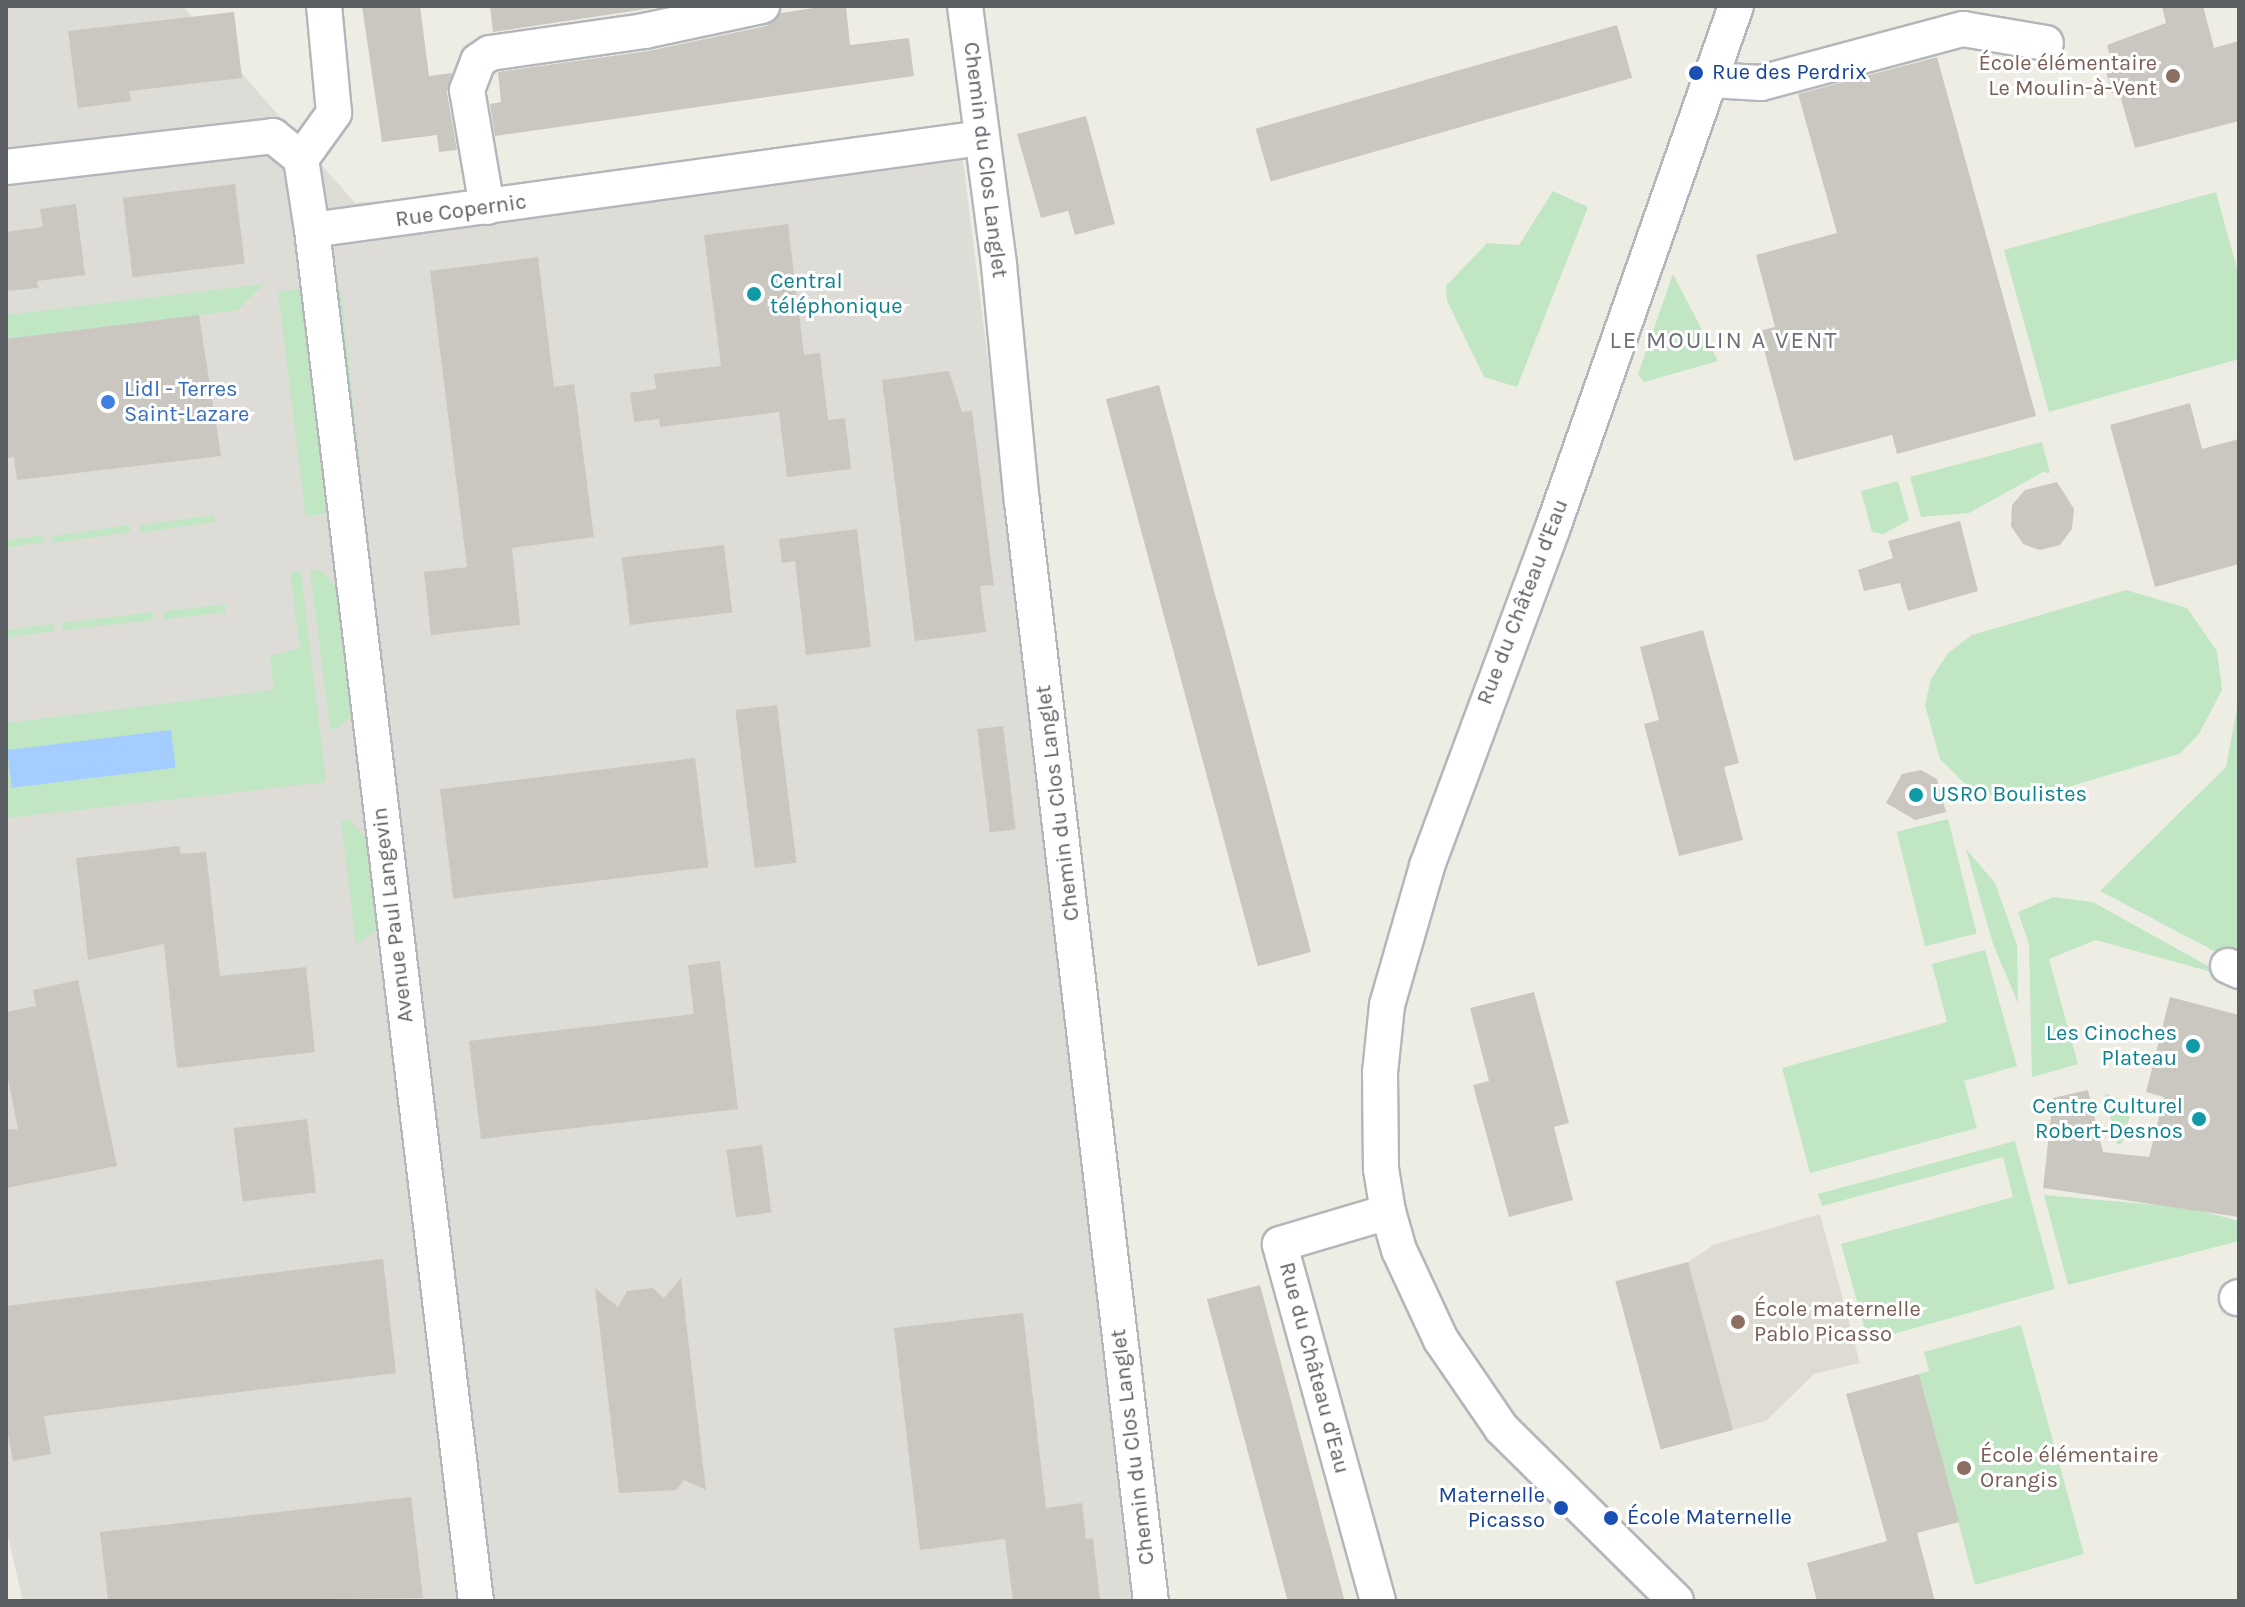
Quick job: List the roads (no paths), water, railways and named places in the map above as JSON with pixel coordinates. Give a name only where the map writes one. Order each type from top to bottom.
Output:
[{"type":"street","points":[[301,159],[334,113],[324,6]]},
{"type":"street","points":[[487,207],[467,90],[478,61],[490,53],[644,31],[762,6]]},
{"type":"street","name":"Chemin du Clos Langlet","points":[[965,6],[1151,1601]]},
{"type":"street","name":"Rue du Château d'Eau","points":[[1676,1601],[1555,1484],[1474,1395],[1417,1293],[1388,1212],[1381,1169],[1380,1073],[1398,957],[1736,6]]},
{"type":"street","points":[[1711,80],[1761,83],[1963,29],[2046,43]]},
{"type":"street","points":[[6,167],[273,136],[301,159],[312,230]]},
{"type":"street","name":"Rue Copernic","points":[[312,230],[982,138]]},
{"type":"street","name":"Avenue Paul Langevin","points":[[312,230],[476,1601]]},
{"type":"street","name":"Rue du Château d'Eau","points":[[1378,1601],[1280,1244],[1388,1212]]},
{"type":"water","points":[[171,730],[176,768],[12,788],[7,750]]},
{"type":"place","name":"Rue des Perdrix","points":[[1696,73]]},
{"type":"place","name":"École élémentaire Le Moulin-à-Vent","points":[[2173,76]]},
{"type":"place","name":"Central téléphonique","points":[[754,294]]},
{"type":"place","name":"Lidl - Terres Saint-Lazare","points":[[108,402]]},
{"type":"place","name":"USRO Boulistes","points":[[1916,795]]},
{"type":"place","name":"Les Cinoches Plateau","points":[[2193,1046]]},
{"type":"place","name":"Centre Culturel Robert-Desnos","points":[[2199,1119]]},
{"type":"place","name":"École maternelle Pablo Picasso","points":[[1738,1322]]},
{"type":"place","name":"École élémentaire Orangis","points":[[1964,1468]]},
{"type":"place","name":"Maternelle Picasso","points":[[1561,1508]]},
{"type":"place","name":"École Maternelle","points":[[1611,1518]]},
{"type":"district","name":"LE MOULIN A VENT","points":[[1724,341]]}]
